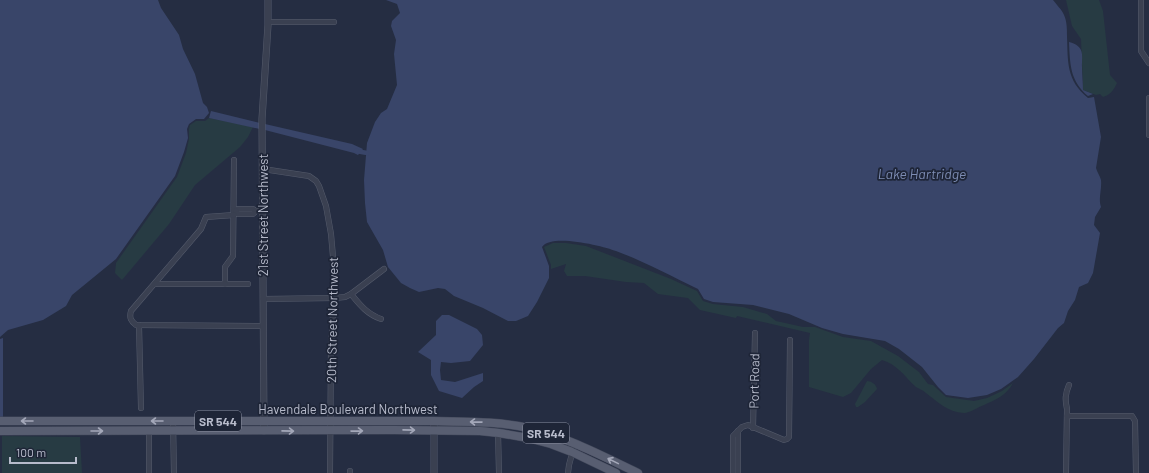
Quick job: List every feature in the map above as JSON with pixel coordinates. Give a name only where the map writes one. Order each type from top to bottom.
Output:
[{"type":"main road","name":"Havendale Boulevard Northwest","points":[[2,421],[434,421],[498,424],[527,428],[575,443],[638,473]]},
{"type":"main road","points":[[58,421],[58,431]]},
{"type":"main road","name":"Havendale Boulevard Northwest","points":[[2,431],[434,431],[498,433],[528,438],[572,452],[616,473]]},
{"type":"street","name":"21st Street Northwest","points":[[264,431],[262,119],[268,0]]},
{"type":"street","points":[[1141,0],[1141,52],[1149,63]]},
{"type":"street","points":[[268,22],[334,22]]},
{"type":"street","points":[[1148,98],[1149,135]]},
{"type":"street","points":[[225,284],[225,267],[233,256],[234,160]]},
{"type":"street","name":"20th Street Northwest","points":[[263,169],[309,176],[316,181],[319,186],[326,206],[331,234],[335,298],[331,348],[330,473]]},
{"type":"street","points":[[263,211],[238,209],[234,212],[206,216],[202,229],[131,311],[130,317],[132,322],[136,325],[263,326]]},
{"type":"street","points":[[263,299],[346,297],[384,269]]},
{"type":"street","points":[[155,284],[248,284]]},
{"type":"street","points":[[351,294],[365,310],[381,319]]},
{"type":"street","points":[[139,325],[141,408]]},
{"type":"street","name":"Port Road","points":[[753,428],[754,334]]},
{"type":"street","points":[[733,473],[733,436],[744,426],[748,425],[784,440],[788,439],[790,434],[790,340]]},
{"type":"street","points":[[1066,473],[1067,416],[1065,393],[1069,385]]},
{"type":"street","points":[[1067,416],[1132,416],[1135,421],[1136,473]]},
{"type":"street","points":[[173,421],[174,473]]},
{"type":"street","points":[[434,421],[434,473]]},
{"type":"street","points":[[498,424],[499,473]]},
{"type":"street","points":[[149,430],[149,473]]},
{"type":"street","points":[[738,431],[738,473]]},
{"type":"street","points":[[568,473],[575,443]]},
{"type":"shaded area","points":[[1066,0],[1099,0],[1103,11],[1110,75],[1117,83],[1112,92],[1106,96],[1103,97],[1100,94],[1096,95],[1083,90],[1081,39],[1072,26]]},
{"type":"shaded area","points":[[209,118],[253,127],[248,137],[240,147],[195,185],[169,224],[122,280],[115,273],[116,263],[177,177],[186,153],[190,125],[196,121],[205,121]]},
{"type":"shaded area","points":[[553,243],[586,246],[671,279],[697,291],[703,301],[713,304],[743,307],[767,314],[776,321],[803,327],[815,327],[843,337],[871,341],[898,356],[919,372],[928,384],[933,385],[946,397],[974,401],[987,398],[1002,391],[1013,383],[1000,397],[966,413],[953,411],[943,406],[924,391],[916,387],[892,364],[882,360],[871,369],[851,393],[843,397],[809,387],[810,333],[737,316],[736,318],[700,310],[688,298],[658,294],[644,283],[585,276],[567,276],[564,271],[566,264],[551,269],[551,265],[544,247]]},
{"type":"shaded area","points":[[867,381],[873,383],[877,389],[865,402],[856,407],[855,404]]},
{"type":"shaded area","points":[[2,436],[80,437],[82,473],[2,473]]},
{"type":"water","points":[[0,0],[158,0],[161,8],[179,35],[183,49],[195,74],[203,103],[207,107],[209,113],[204,119],[196,119],[189,124],[187,129],[188,138],[175,176],[116,259],[72,295],[66,306],[43,320],[8,330],[0,337]]},
{"type":"water","name":"Lake Hartridge","points":[[386,0],[1053,0],[1062,11],[1066,20],[1068,62],[1072,77],[1081,91],[1088,98],[1094,97],[1101,137],[1096,168],[1101,180],[1101,207],[1095,217],[1094,225],[1100,233],[1093,273],[1088,283],[1079,287],[1075,300],[1068,311],[1064,323],[1058,328],[1018,377],[1001,389],[987,395],[968,398],[946,395],[922,367],[899,349],[885,341],[843,334],[822,328],[789,314],[753,305],[713,302],[704,299],[698,289],[647,264],[600,246],[578,242],[556,241],[547,243],[542,247],[549,266],[549,278],[528,316],[516,321],[508,321],[483,308],[454,296],[445,289],[438,288],[419,292],[401,283],[388,267],[383,250],[367,222],[364,180],[367,143],[375,122],[381,113],[387,109],[397,85],[394,54],[396,40],[391,26],[392,21],[400,13],[397,4]]},
{"type":"water","points":[[1069,42],[1078,46],[1082,52],[1083,90],[1093,94],[1088,96],[1082,90],[1074,78],[1070,58]]},
{"type":"water","points":[[211,111],[260,123],[260,129],[209,118]]},
{"type":"water","points":[[265,124],[352,144],[363,149],[358,155],[265,130]]},
{"type":"water","points":[[442,315],[449,315],[477,329],[482,335],[483,345],[470,361],[451,363],[441,362],[441,380],[455,382],[483,373],[483,381],[462,398],[439,391],[431,375],[431,360],[418,352],[436,335],[436,321]]},
{"type":"water","points":[[3,338],[3,418],[0,418],[0,339]]},
{"type":"waterway","points":[[356,151],[367,153]]}]
